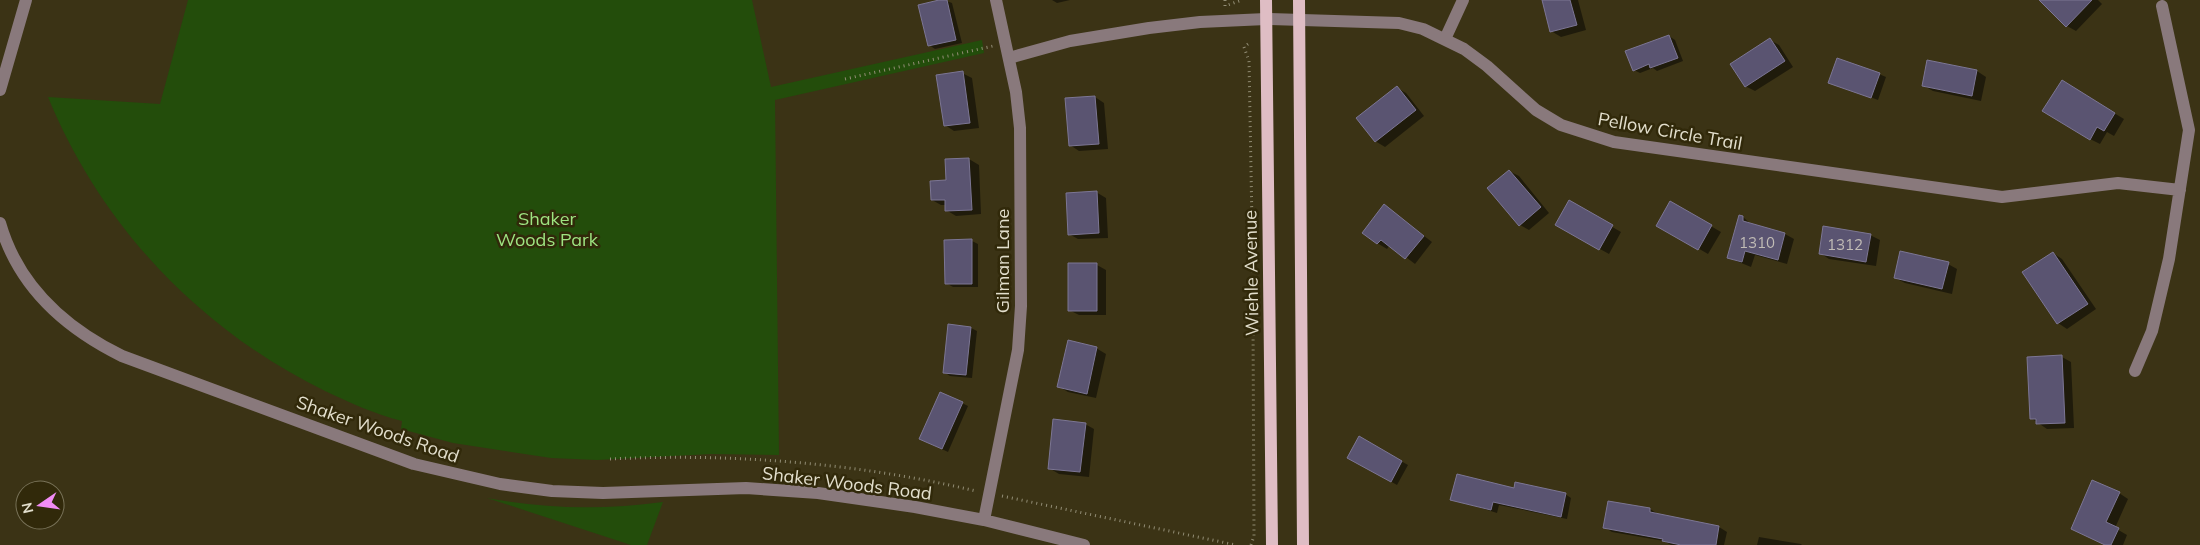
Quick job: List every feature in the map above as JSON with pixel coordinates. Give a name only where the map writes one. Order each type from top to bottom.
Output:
[{"type":"main road","name":"Wiehle Avenue","points":[[1266,0],[1272,545]]},
{"type":"main road","points":[[1299,0],[1303,545]]},
{"type":"street","points":[[0,90],[26,0]]},
{"type":"street","name":"Gilman Lane","points":[[984,520],[1018,350],[1021,306],[1020,128],[1009,58],[996,0]]},
{"type":"street","points":[[1445,39],[1463,0]]},
{"type":"street","points":[[2135,371],[2152,330],[2168,259],[2189,130],[2162,6]]},
{"type":"street","name":"Pellow Circle Trail","points":[[1009,58],[1070,41],[1200,22],[1299,19],[1399,23],[1423,29],[1445,39],[1487,66],[1536,110],[1561,125],[1614,142],[2002,197],[2118,184],[2180,190]]},
{"type":"street","name":"Shaker Woods Road","points":[[0,223],[16,262],[29,283],[49,306],[71,326],[97,343],[122,356],[414,464],[500,484],[552,491],[604,493],[746,488],[818,493],[915,507],[984,520],[1084,545]]},
{"type":"path","points":[[1225,0],[1225,6],[1242,0]]},
{"type":"path","points":[[845,79],[1006,43]]},
{"type":"path","points":[[1248,44],[1244,47],[1249,61],[1253,283]]},
{"type":"path","points":[[1251,545],[1254,536],[1253,312]]},
{"type":"path","points":[[610,459],[652,457],[773,460],[887,474],[1024,499],[1236,545]]},
{"type":"green space","name":"Shaker Woods Park","points":[[188,0],[752,0],[771,87],[982,40],[984,53],[775,100],[779,455],[711,454],[597,460],[551,458],[453,443],[401,429],[402,421],[372,412],[325,391],[279,366],[236,337],[196,305],[160,270],[126,231],[96,189],[70,144],[48,97],[160,104]]},
{"type":"green space","points":[[487,498],[509,502],[575,507],[641,505],[663,502],[647,545],[631,545]]},
{"type":"building","points":[[947,0],[956,40],[928,46],[918,5]]},
{"type":"building","points":[[1542,0],[1570,0],[1577,25],[1550,32]]},
{"type":"building","points":[[2039,0],[2092,0],[2066,27]]},
{"type":"building","points":[[1669,35],[1678,58],[1650,68],[1649,64],[1633,71],[1625,51]]},
{"type":"building","points":[[1770,38],[1785,61],[1745,87],[1730,64]]},
{"type":"building","points":[[1837,58],[1880,73],[1871,98],[1828,83]]},
{"type":"building","points":[[1927,60],[1977,70],[1972,96],[1922,86]]},
{"type":"building","points":[[963,71],[970,123],[944,126],[936,75]]},
{"type":"building","points":[[2062,80],[2115,113],[2104,131],[2097,127],[2090,140],[2042,111]]},
{"type":"building","points":[[1397,86],[1416,110],[1375,142],[1356,118]]},
{"type":"building","points":[[1095,96],[1099,144],[1069,146],[1065,98]]},
{"type":"building","points":[[969,158],[972,210],[945,211],[945,200],[931,200],[930,181],[946,180],[945,159]]},
{"type":"building","points":[[1509,170],[1541,207],[1519,226],[1487,188]]},
{"type":"building","points":[[1097,191],[1099,233],[1068,235],[1066,193]]},
{"type":"building","points":[[1569,200],[1613,225],[1599,250],[1555,225]]},
{"type":"building","points":[[1670,201],[1712,225],[1698,250],[1656,226]]},
{"type":"building","points":[[1384,204],[1424,236],[1405,259],[1381,240],[1377,244],[1362,233]]},
{"type":"building","points":[[1739,215],[1743,216],[1743,221],[1785,233],[1778,260],[1745,251],[1742,262],[1727,258]]},
{"type":"building","points":[[1823,226],[1871,234],[1866,262],[1819,254]]},
{"type":"building","points":[[972,239],[972,284],[945,284],[944,240]]},
{"type":"building","points":[[1900,251],[1949,262],[1942,289],[1894,278]]},
{"type":"building","points":[[2053,252],[2088,304],[2057,324],[2022,272]]},
{"type":"building","points":[[1068,263],[1097,263],[1097,311],[1068,311]]},
{"type":"building","points":[[948,324],[971,327],[966,375],[943,373]]},
{"type":"building","points":[[1068,340],[1097,347],[1087,394],[1057,387]]},
{"type":"building","points":[[2062,355],[2065,423],[2036,424],[2036,419],[2030,419],[2027,357]]},
{"type":"building","points":[[940,392],[963,402],[942,449],[919,439]]},
{"type":"building","points":[[1053,419],[1086,423],[1080,472],[1048,469]]},
{"type":"building","points":[[1359,436],[1402,461],[1391,482],[1347,458]]},
{"type":"building","points":[[1457,474],[1514,488],[1515,482],[1566,493],[1561,517],[1493,502],[1491,510],[1450,500]]},
{"type":"building","points":[[2092,480],[2120,492],[2106,522],[2119,528],[2111,545],[2105,545],[2071,529]]},
{"type":"building","points":[[1608,501],[1650,508],[1650,512],[1719,526],[1716,545],[1681,545],[1662,541],[1663,539],[1603,528]]}]
